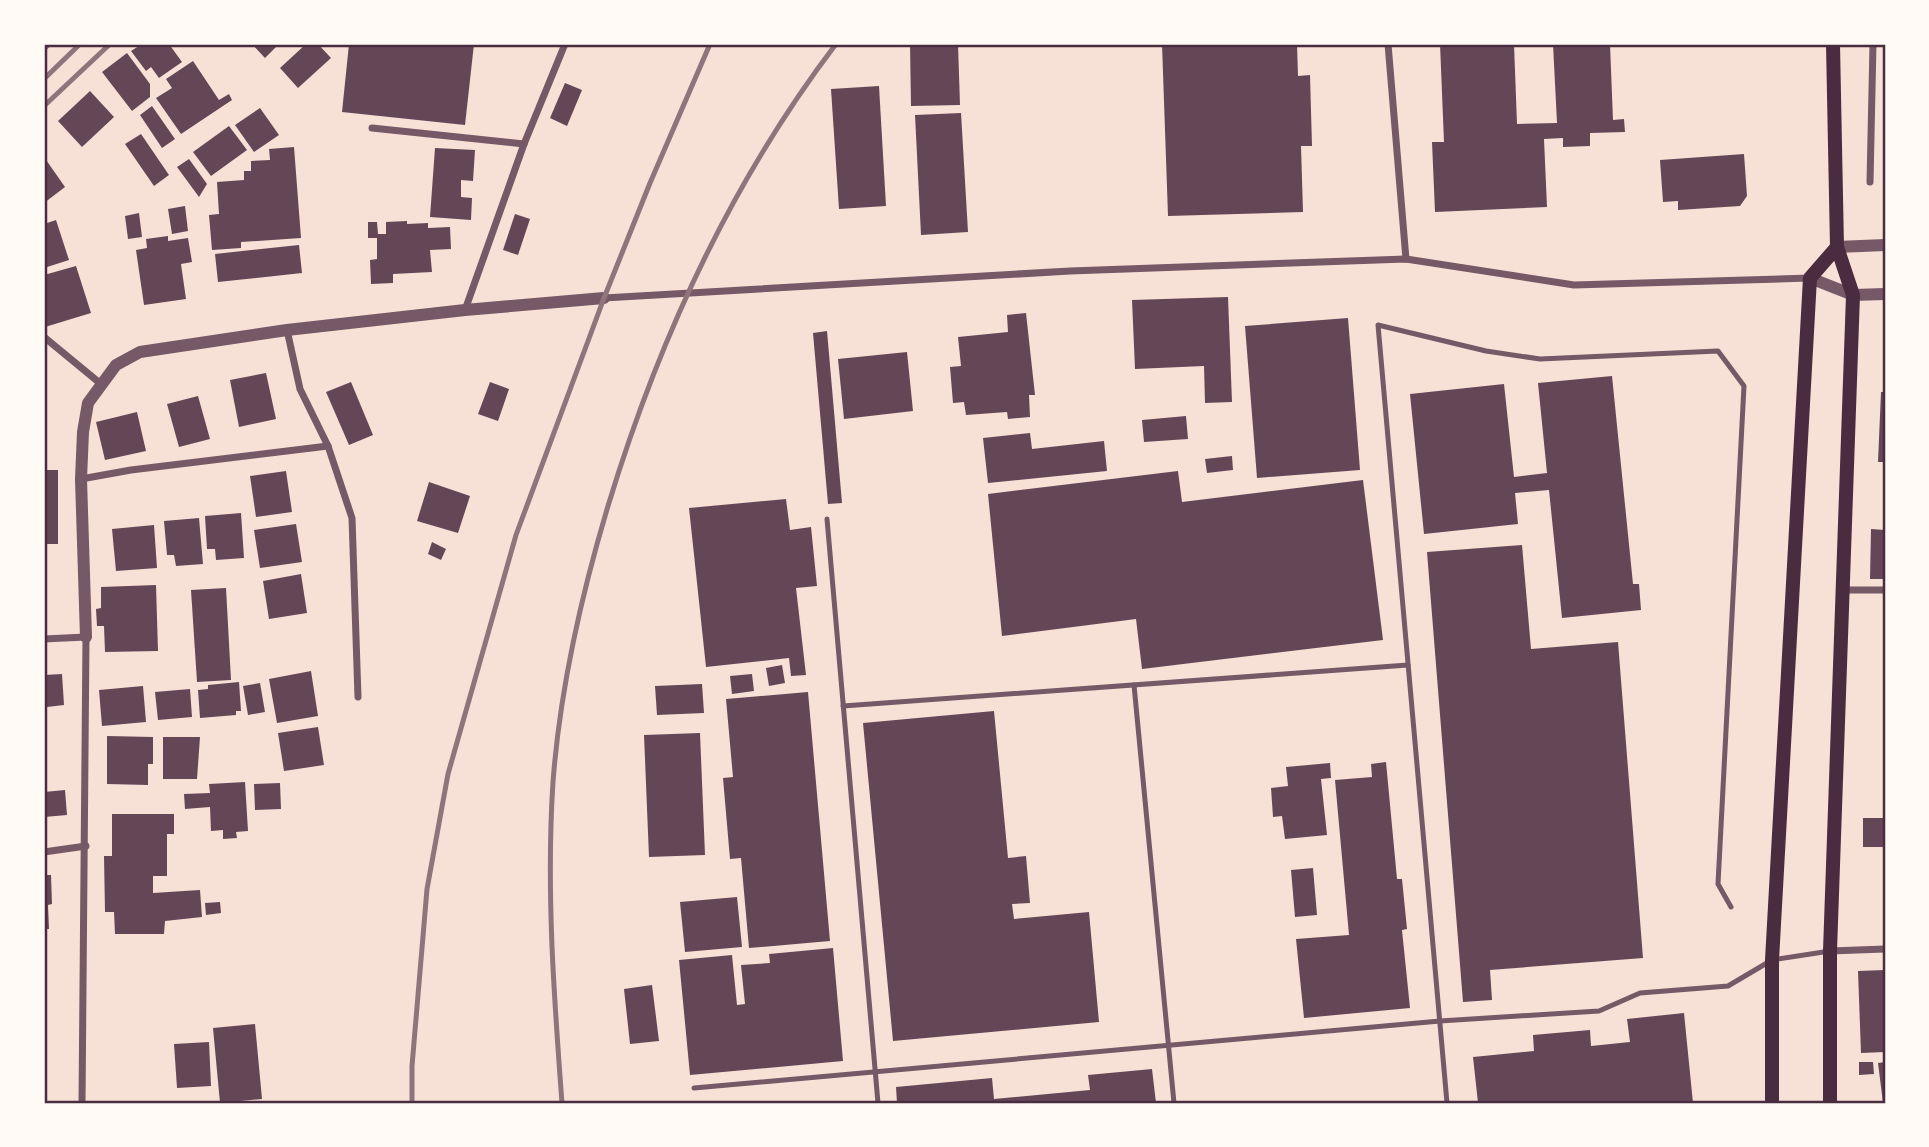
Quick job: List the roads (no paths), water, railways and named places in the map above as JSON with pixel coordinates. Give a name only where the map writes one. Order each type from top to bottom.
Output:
[{"type":"main road","points":[[1830,1103],[1830,951],[1853,295],[1837,247],[1833,44]]},
{"type":"main road","points":[[1772,1103],[1772,960],[1810,278],[1837,247]]},
{"type":"street","points":[[465,310],[524,144],[565,44]]},
{"type":"street","points":[[1388,44],[1406,259]]},
{"type":"street","points":[[1870,182],[1874,44]]},
{"type":"street","points":[[372,128],[524,144]]},
{"type":"street","points":[[1837,247],[1885,245]]},
{"type":"street","points":[[82,1103],[86,846],[86,637],[81,479],[83,432],[88,403],[101,384],[116,365],[140,352],[287,330],[465,310],[604,299],[1070,271],[1406,259],[1574,285],[1810,278],[1853,295],[1885,294]]},
{"type":"street","points":[[287,330],[300,389],[328,446],[352,518],[358,697]]},
{"type":"street","points":[[44,337],[101,384]]},
{"type":"street","points":[[81,479],[131,470],[328,446]]},
{"type":"street","points":[[1842,590],[1885,590]]},
{"type":"street","points":[[44,639],[86,637]]},
{"type":"street","points":[[44,852],[86,846]]},
{"type":"street","points":[[1830,951],[1885,949]]},
{"type":"lane","points":[[1447,1103],[1378,325],[1486,351],[1540,359],[1718,351],[1744,386],[1718,884],[1731,907]]},
{"type":"lane","points":[[827,519],[878,1103]]},
{"type":"lane","points":[[843,706],[1408,665]]},
{"type":"lane","points":[[1134,685],[1174,1103]]},
{"type":"lane","points":[[694,1088],[1440,1021],[1599,1011],[1640,993],[1728,986],[1772,960],[1830,951]]},
{"type":"railway","points":[[44,49],[49,44]]},
{"type":"railway","points":[[44,79],[80,44]]},
{"type":"railway","points":[[44,106],[110,44]]},
{"type":"railway","points":[[412,1103],[412,1066],[427,889],[448,774],[516,535],[604,298],[710,44]]},
{"type":"railway","points":[[562,1103],[551,903],[553,782],[566,678],[589,574],[628,444],[674,324],[701,265],[763,151],[836,44]]}]
